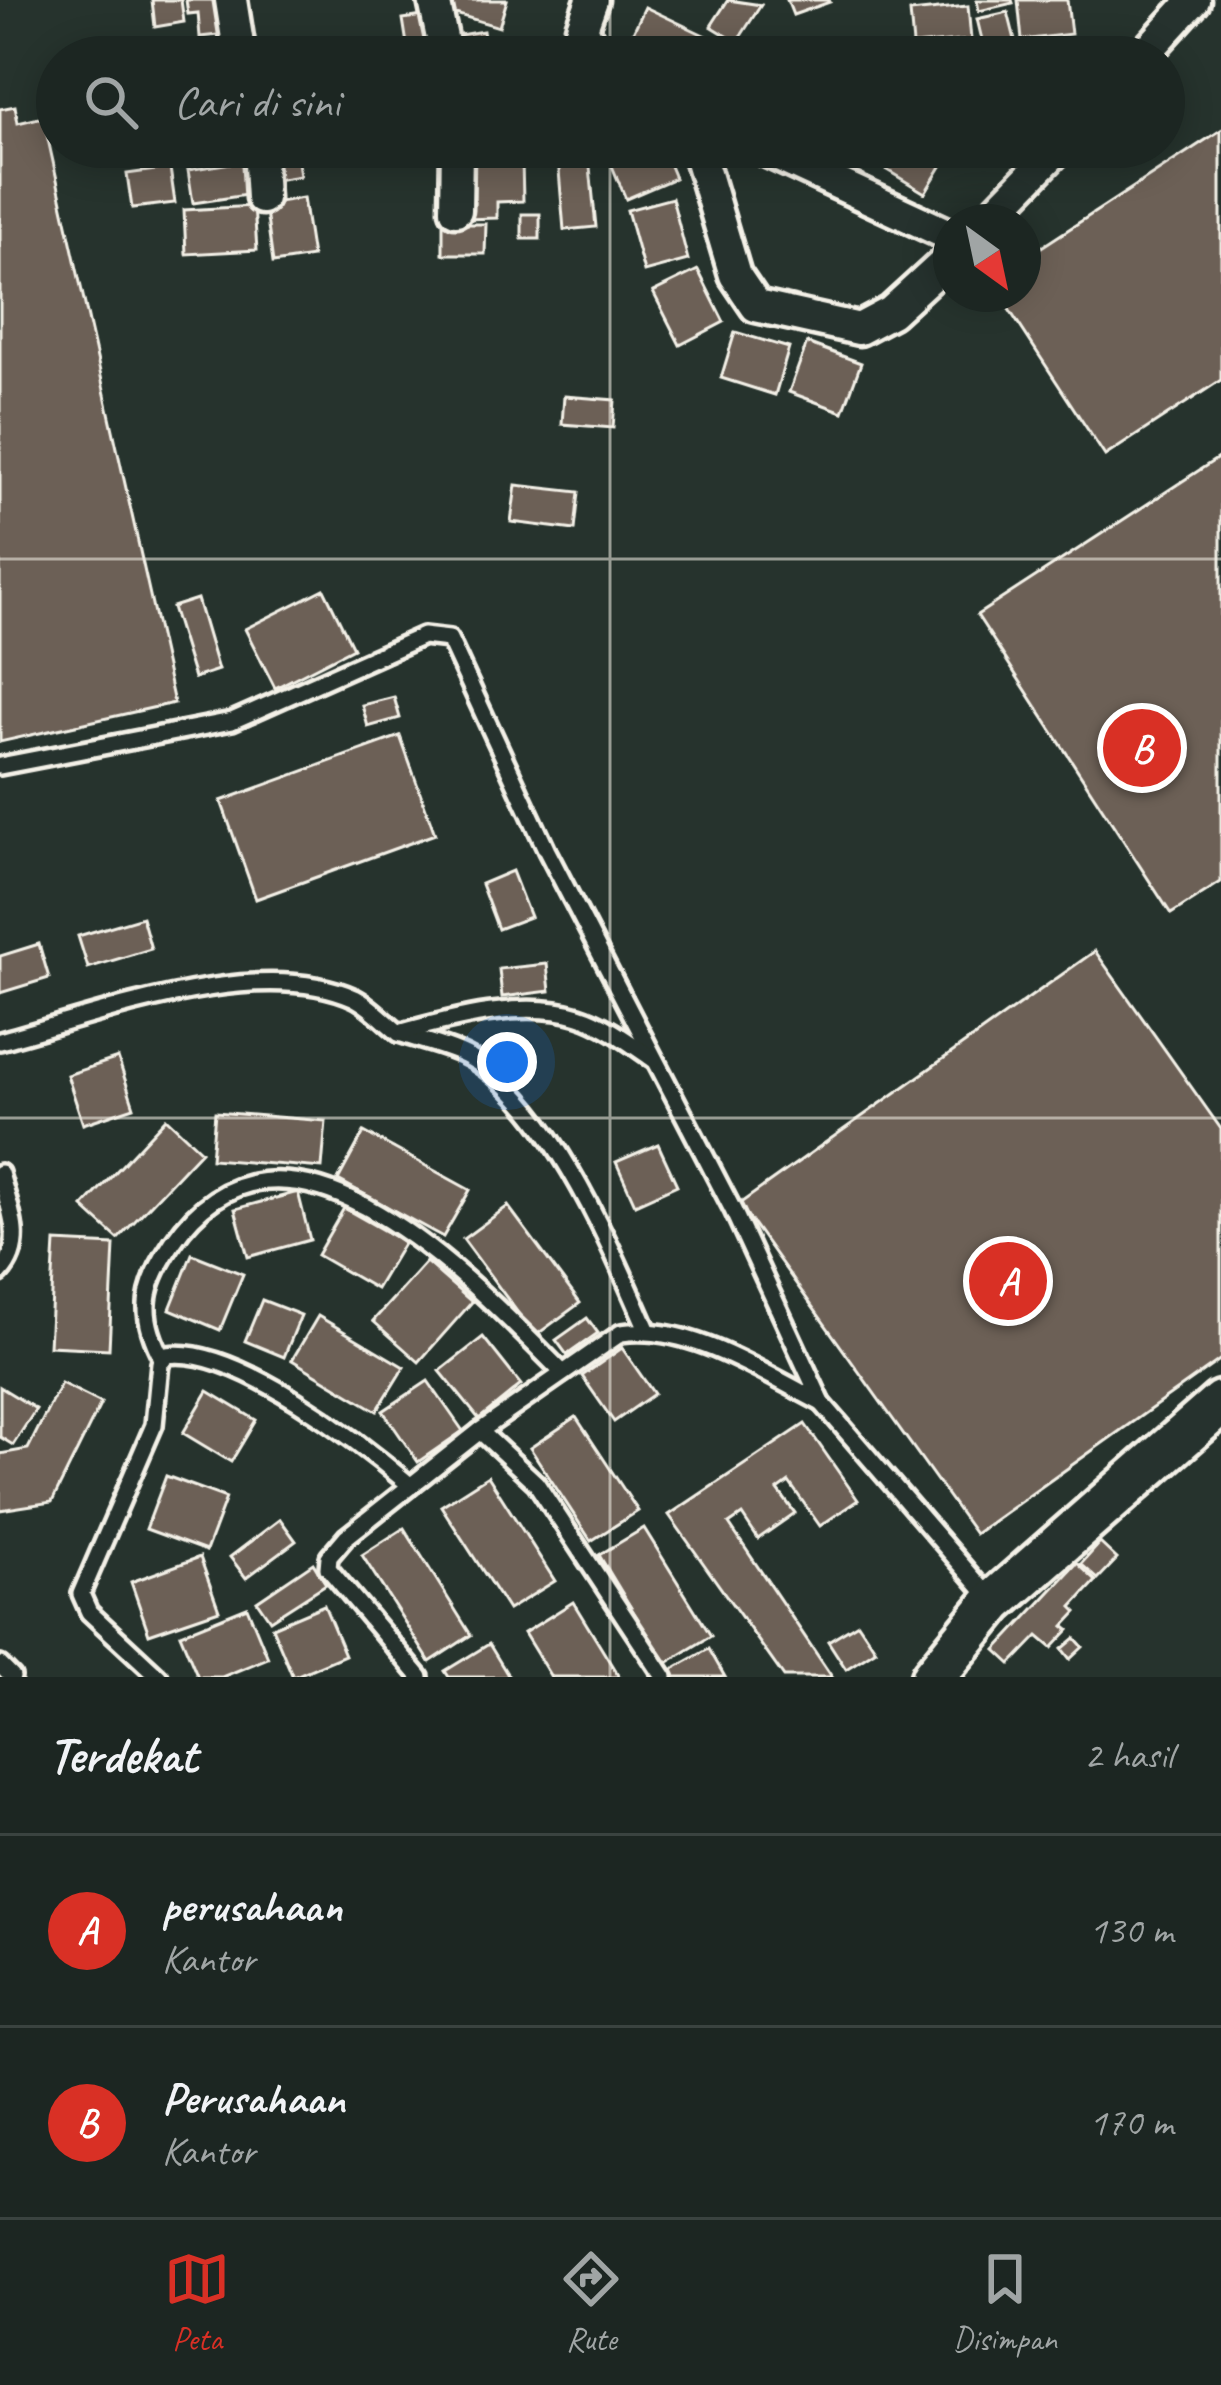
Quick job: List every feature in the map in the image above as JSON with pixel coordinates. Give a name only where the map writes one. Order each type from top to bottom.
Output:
[{"type":"street","points":[[231,0],[237,36]]},
{"type":"street","points":[[434,0],[442,36]]},
{"type":"street","points":[[587,36],[583,28],[592,0]]},
{"type":"street","points":[[1161,36],[1194,0]]},
{"type":"street","points":[[260,168],[262,197]]},
{"type":"street","points":[[456,210],[457,168]]},
{"type":"street","points":[[703,168],[735,274],[756,305],[859,329],[891,312],[933,274]]},
{"type":"street","points":[[804,168],[933,228]]},
{"type":"street","points":[[1004,204],[1039,168]]},
{"type":"street","points":[[933,1677],[994,1602],[1221,1403]]},
{"type":"lane","points":[[0,766],[232,721],[423,636],[449,639],[547,851],[656,1060],[822,1403],[994,1602]]},
{"type":"lane","points":[[0,1041],[183,994],[260,984],[305,984],[358,999],[399,1033],[470,1058],[524,1106],[566,1166],[646,1329]]},
{"type":"lane","points":[[399,1033],[456,1018],[523,1011],[577,1015],[656,1060]]},
{"type":"lane","points":[[0,1173],[17,1237],[10,1262],[0,1274]]},
{"type":"lane","points":[[159,1677],[89,1612],[82,1594],[154,1425],[163,1360],[143,1310],[148,1282],[176,1237],[217,1198],[232,1188],[274,1176],[312,1184],[352,1202],[420,1244],[477,1288],[563,1373]]},
{"type":"lane","points":[[420,1677],[328,1568],[329,1557],[346,1537],[480,1431],[621,1333],[646,1329],[749,1366],[822,1403]]},
{"type":"lane","points":[[163,1360],[178,1353],[234,1369],[344,1429],[411,1486]]},
{"type":"lane","points":[[480,1431],[536,1483],[664,1677]]},
{"type":"lane","points":[[0,1665],[12,1677]]},
{"type":"building","points":[[152,0],[181,0],[184,22],[155,27]]},
{"type":"building","points":[[186,0],[227,0],[227,34],[200,36],[198,13],[188,14]]},
{"type":"building","points":[[445,0],[507,0],[499,27],[442,10]]},
{"type":"building","points":[[728,0],[761,5],[741,36],[727,36],[711,26]]},
{"type":"building","points":[[787,0],[829,0],[830,2],[793,15]]},
{"type":"building","points":[[977,0],[1012,0],[1013,3],[979,11]]},
{"type":"building","points":[[1018,0],[1067,0],[1071,34],[1022,36]]},
{"type":"building","points":[[968,6],[971,36],[912,36],[910,12]]},
{"type":"building","points":[[645,7],[706,36],[631,36]]},
{"type":"building","points":[[1008,12],[1014,36],[981,36],[977,19]]},
{"type":"building","points":[[436,14],[440,36],[406,36],[403,19]]},
{"type":"building","points":[[15,106],[18,123],[36,119],[36,168],[54,168],[174,703],[0,742],[0,109]]},
{"type":"building","points":[[1221,130],[1221,380],[1105,456],[1011,312],[1041,312],[1041,247],[1163,168],[1185,168],[1185,153]]},
{"type":"building","points":[[170,168],[175,203],[132,208],[127,174]]},
{"type":"building","points":[[250,168],[253,194],[193,203],[188,170]]},
{"type":"building","points":[[267,168],[299,168],[300,176],[269,181]]},
{"type":"building","points":[[463,168],[522,168],[523,201],[497,202],[497,218],[464,219]]},
{"type":"building","points":[[559,168],[590,168],[596,227],[564,230]]},
{"type":"building","points":[[613,168],[671,168],[675,178],[626,199]]},
{"type":"building","points":[[884,168],[940,168],[925,193]]},
{"type":"building","points":[[303,198],[312,257],[273,263],[265,204]]},
{"type":"building","points":[[672,198],[688,260],[644,272],[627,210]]},
{"type":"building","points":[[254,206],[257,250],[186,254],[184,210]]},
{"type":"building","points":[[522,214],[540,214],[540,239],[522,239]]},
{"type":"building","points":[[443,224],[486,224],[485,254],[443,254]]},
{"type":"building","points":[[698,270],[724,322],[680,345],[653,292]]},
{"type":"building","points":[[735,332],[789,348],[775,395],[721,378]]},
{"type":"building","points":[[807,343],[861,363],[843,412],[789,392]]},
{"type":"building","points":[[564,396],[615,400],[613,428],[562,424]]},
{"type":"building","points":[[1221,456],[1221,882],[1171,914],[977,615]]},
{"type":"building","points":[[516,485],[579,492],[575,530],[511,522]]},
{"type":"building","points":[[324,589],[353,648],[275,688],[245,629]]},
{"type":"building","points":[[197,599],[218,670],[194,678],[172,607]]},
{"type":"building","points":[[394,697],[400,718],[368,727],[362,705]]},
{"type":"building","points":[[400,736],[435,834],[256,899],[221,801]]},
{"type":"building","points":[[512,871],[530,917],[498,929],[481,884]]},
{"type":"building","points":[[142,917],[151,949],[88,968],[78,936]]},
{"type":"building","points":[[39,944],[49,978],[0,993],[0,956]]},
{"type":"building","points":[[1095,951],[1221,1129],[1221,1359],[975,1534],[739,1204]]},
{"type":"building","points":[[547,964],[550,991],[502,997],[499,969]]},
{"type":"building","points":[[118,1058],[134,1107],[83,1124],[67,1075]]},
{"type":"building","points":[[215,1112],[326,1121],[322,1168],[211,1159]]},
{"type":"building","points":[[166,1118],[201,1151],[118,1239],[83,1207]]},
{"type":"building","points":[[364,1132],[470,1190],[443,1237],[338,1180]]},
{"type":"building","points":[[658,1144],[677,1185],[635,1204],[616,1162]]},
{"type":"building","points":[[298,1192],[310,1240],[248,1257],[235,1209]]},
{"type":"building","points":[[508,1206],[580,1303],[535,1336],[463,1239]]},
{"type":"building","points":[[344,1208],[404,1242],[376,1289],[317,1255]]},
{"type":"building","points":[[55,1242],[114,1245],[109,1349],[49,1346]]},
{"type":"building","points":[[192,1254],[243,1274],[220,1330],[170,1309]]},
{"type":"building","points":[[426,1262],[472,1302],[419,1362],[373,1321]]},
{"type":"building","points":[[262,1300],[301,1315],[284,1357],[245,1341]]},
{"type":"building","points":[[318,1316],[404,1367],[377,1411],[292,1360]]},
{"type":"building","points":[[587,1318],[598,1333],[567,1355],[556,1340]]},
{"type":"building","points":[[483,1337],[521,1385],[479,1419],[440,1371]]},
{"type":"building","points":[[622,1348],[654,1394],[614,1422],[582,1376]]},
{"type":"building","points":[[428,1381],[463,1431],[418,1462],[383,1411]]},
{"type":"building","points":[[61,1383],[101,1403],[52,1502],[0,1510],[0,1454],[28,1449]]},
{"type":"building","points":[[0,1387],[36,1409],[13,1445],[0,1437]]},
{"type":"building","points":[[208,1391],[256,1420],[231,1462],[183,1433]]},
{"type":"building","points":[[576,1417],[638,1511],[591,1541],[530,1448]]},
{"type":"building","points":[[805,1424],[858,1500],[820,1526],[789,1482],[778,1490],[795,1513],[758,1539],[742,1515],[729,1524],[832,1677],[784,1677],[669,1515]]},
{"type":"building","points":[[166,1476],[226,1498],[206,1551],[146,1529]]},
{"type":"building","points":[[488,1476],[555,1581],[508,1610],[441,1506]]},
{"type":"building","points":[[280,1519],[296,1541],[246,1578],[230,1557]]},
{"type":"building","points":[[404,1528],[471,1635],[430,1662],[362,1555]]},
{"type":"building","points":[[644,1528],[711,1636],[665,1664],[599,1555]]},
{"type":"building","points":[[1100,1543],[1117,1559],[1098,1579],[1081,1564]]},
{"type":"building","points":[[200,1557],[219,1610],[149,1634],[131,1582]]},
{"type":"building","points":[[313,1563],[326,1584],[270,1620],[257,1601]]},
{"type":"building","points":[[1077,1563],[1096,1581],[1072,1607],[1077,1612],[1064,1626],[1069,1630],[1052,1648],[1038,1636],[1011,1664],[996,1650]]},
{"type":"building","points":[[573,1602],[619,1677],[551,1677],[524,1633]]},
{"type":"building","points":[[324,1605],[345,1655],[293,1677],[272,1627]]},
{"type":"building","points":[[247,1607],[268,1658],[222,1677],[198,1677],[180,1634]]},
{"type":"building","points":[[858,1623],[876,1650],[846,1669],[828,1641]]},
{"type":"building","points":[[1075,1638],[1083,1647],[1070,1659],[1062,1649]]},
{"type":"building","points":[[489,1644],[509,1677],[449,1677],[445,1671]]},
{"type":"building","points":[[709,1649],[725,1677],[675,1677],[671,1670]]},
{"type":"place","name":"Perusahaan","points":[[1142,748]]},
{"type":"place","name":"perusahaan","points":[[1008,1281]]}]
